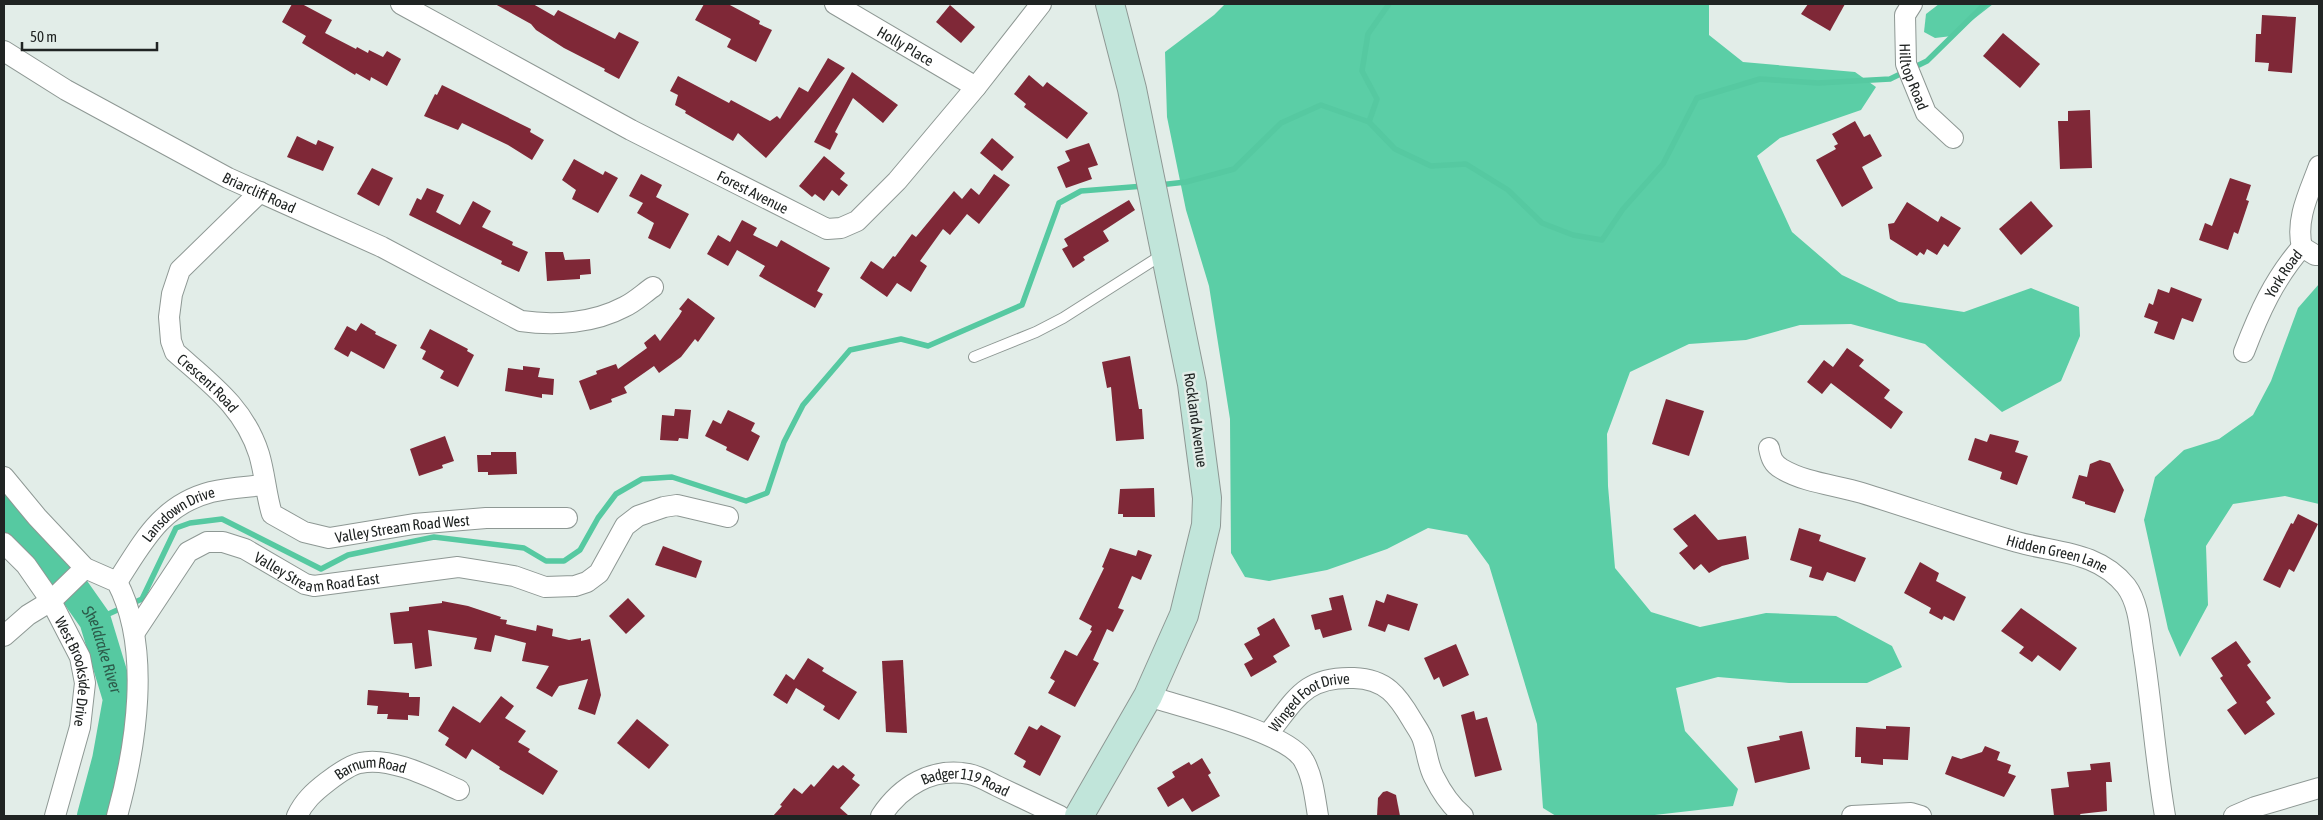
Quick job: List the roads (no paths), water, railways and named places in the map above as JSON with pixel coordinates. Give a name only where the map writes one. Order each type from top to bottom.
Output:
[{"type":"street","name":"Forest Avenue","points":[[401,4],[631,130],[827,229],[841,228],[857,221],[898,182],[1041,4]]},
{"type":"street","name":"Holly Place","points":[[835,4],[976,87]]},
{"type":"street","name":"Rockland Avenue","points":[[1079,816],[1148,696],[1184,615],[1206,525],[1207,498],[1192,384],[1132,89],[1110,4]]},
{"type":"street","name":"Hilltop Road","points":[[1912,4],[1905,15],[1909,73],[1926,113],[1953,138]]},
{"type":"street","name":"Briarcliff Road","points":[[4,51],[66,90],[228,178],[382,246],[521,321],[540,324],[599,317],[625,307],[653,287]]},
{"type":"street","name":"York Road","points":[[2244,352],[2262,305],[2284,267],[2310,251],[2299,236],[2301,219],[2319,166]]},
{"type":"street","name":"Crescent Road","points":[[260,192],[180,270],[172,294],[169,317],[171,341],[175,352],[231,402],[249,427],[260,456],[264,485]]},
{"type":"street","name":"Hidden Green Lane","points":[[1768,448],[1772,462],[1782,469],[1799,476],[1861,492],[1962,526],[2023,544],[2059,549],[2090,559],[2113,574],[2126,587],[2136,609],[2152,710],[2165,816]]},
{"type":"street","points":[[4,478],[37,517],[69,583],[124,597],[135,632],[136,700],[132,746],[117,816]]},
{"type":"street","name":"Valley Stream Road West","points":[[264,485],[272,514],[304,532],[329,538],[414,524],[486,518],[567,518]]},
{"type":"street","name":"Lansdown Drive","points":[[124,597],[149,531],[168,512],[189,499],[212,492],[264,485]]},
{"type":"street","name":"Valley Stream Road East","points":[[135,632],[188,552],[207,542],[223,542],[245,549],[304,584],[314,586],[458,566],[514,576],[545,587],[575,586],[587,582],[599,573],[625,526],[638,516],[650,511],[677,505],[728,517]]},
{"type":"street","name":"West Brookside Drive","points":[[4,543],[26,565],[69,583],[85,683],[80,728],[55,816]]},
{"type":"street","points":[[4,636],[69,583]]},
{"type":"street","name":"Winged Foot Drive","points":[[1148,696],[1268,734],[1302,693],[1318,681],[1334,677],[1359,678],[1379,683],[1398,696],[1423,739],[1433,776],[1453,807],[1463,816]]},
{"type":"street","points":[[1268,734],[1293,747],[1304,760],[1314,791],[1318,816]]},
{"type":"street","name":"Barnum Road","points":[[297,816],[312,794],[332,778],[359,762],[386,763],[416,772],[459,790]]},
{"type":"street","name":"Badger 119 Road","points":[[881,816],[904,790],[918,781],[937,773],[954,773],[975,776],[1060,816]]},
{"type":"street","points":[[2234,816],[2255,807],[2319,788]]},
{"type":"street","points":[[1852,816],[1911,813],[1921,816]]},
{"type":"lane","points":[[974,357],[1036,332],[1063,318],[1165,253]]},
{"type":"waterway","points":[[1369,122],[1377,99],[1362,71],[1368,34],[1389,4]]},
{"type":"waterway","points":[[1159,185],[1186,182],[1234,169],[1281,123],[1321,105],[1369,122],[1395,149],[1431,166],[1466,164],[1508,190],[1542,223],[1573,235],[1602,240],[1623,209],[1663,164],[1697,98],[1760,79],[1818,83],[1890,79],[1927,61],[1985,4]]},
{"type":"waterway","points":[[95,620],[142,599],[176,528],[190,523],[222,519],[321,569],[348,555],[434,537],[524,548],[546,561],[564,561],[580,550],[598,518],[616,494],[642,479],[672,477],[746,501],[767,493],[784,442],[803,405],[850,350],[901,339],[928,346],[1022,305],[1059,203],[1081,191],[1144,186]]},
{"type":"waterway","name":"Sheldrake River","points":[[4,509],[57,566],[95,620],[119,699],[108,760],[93,816]]}]
